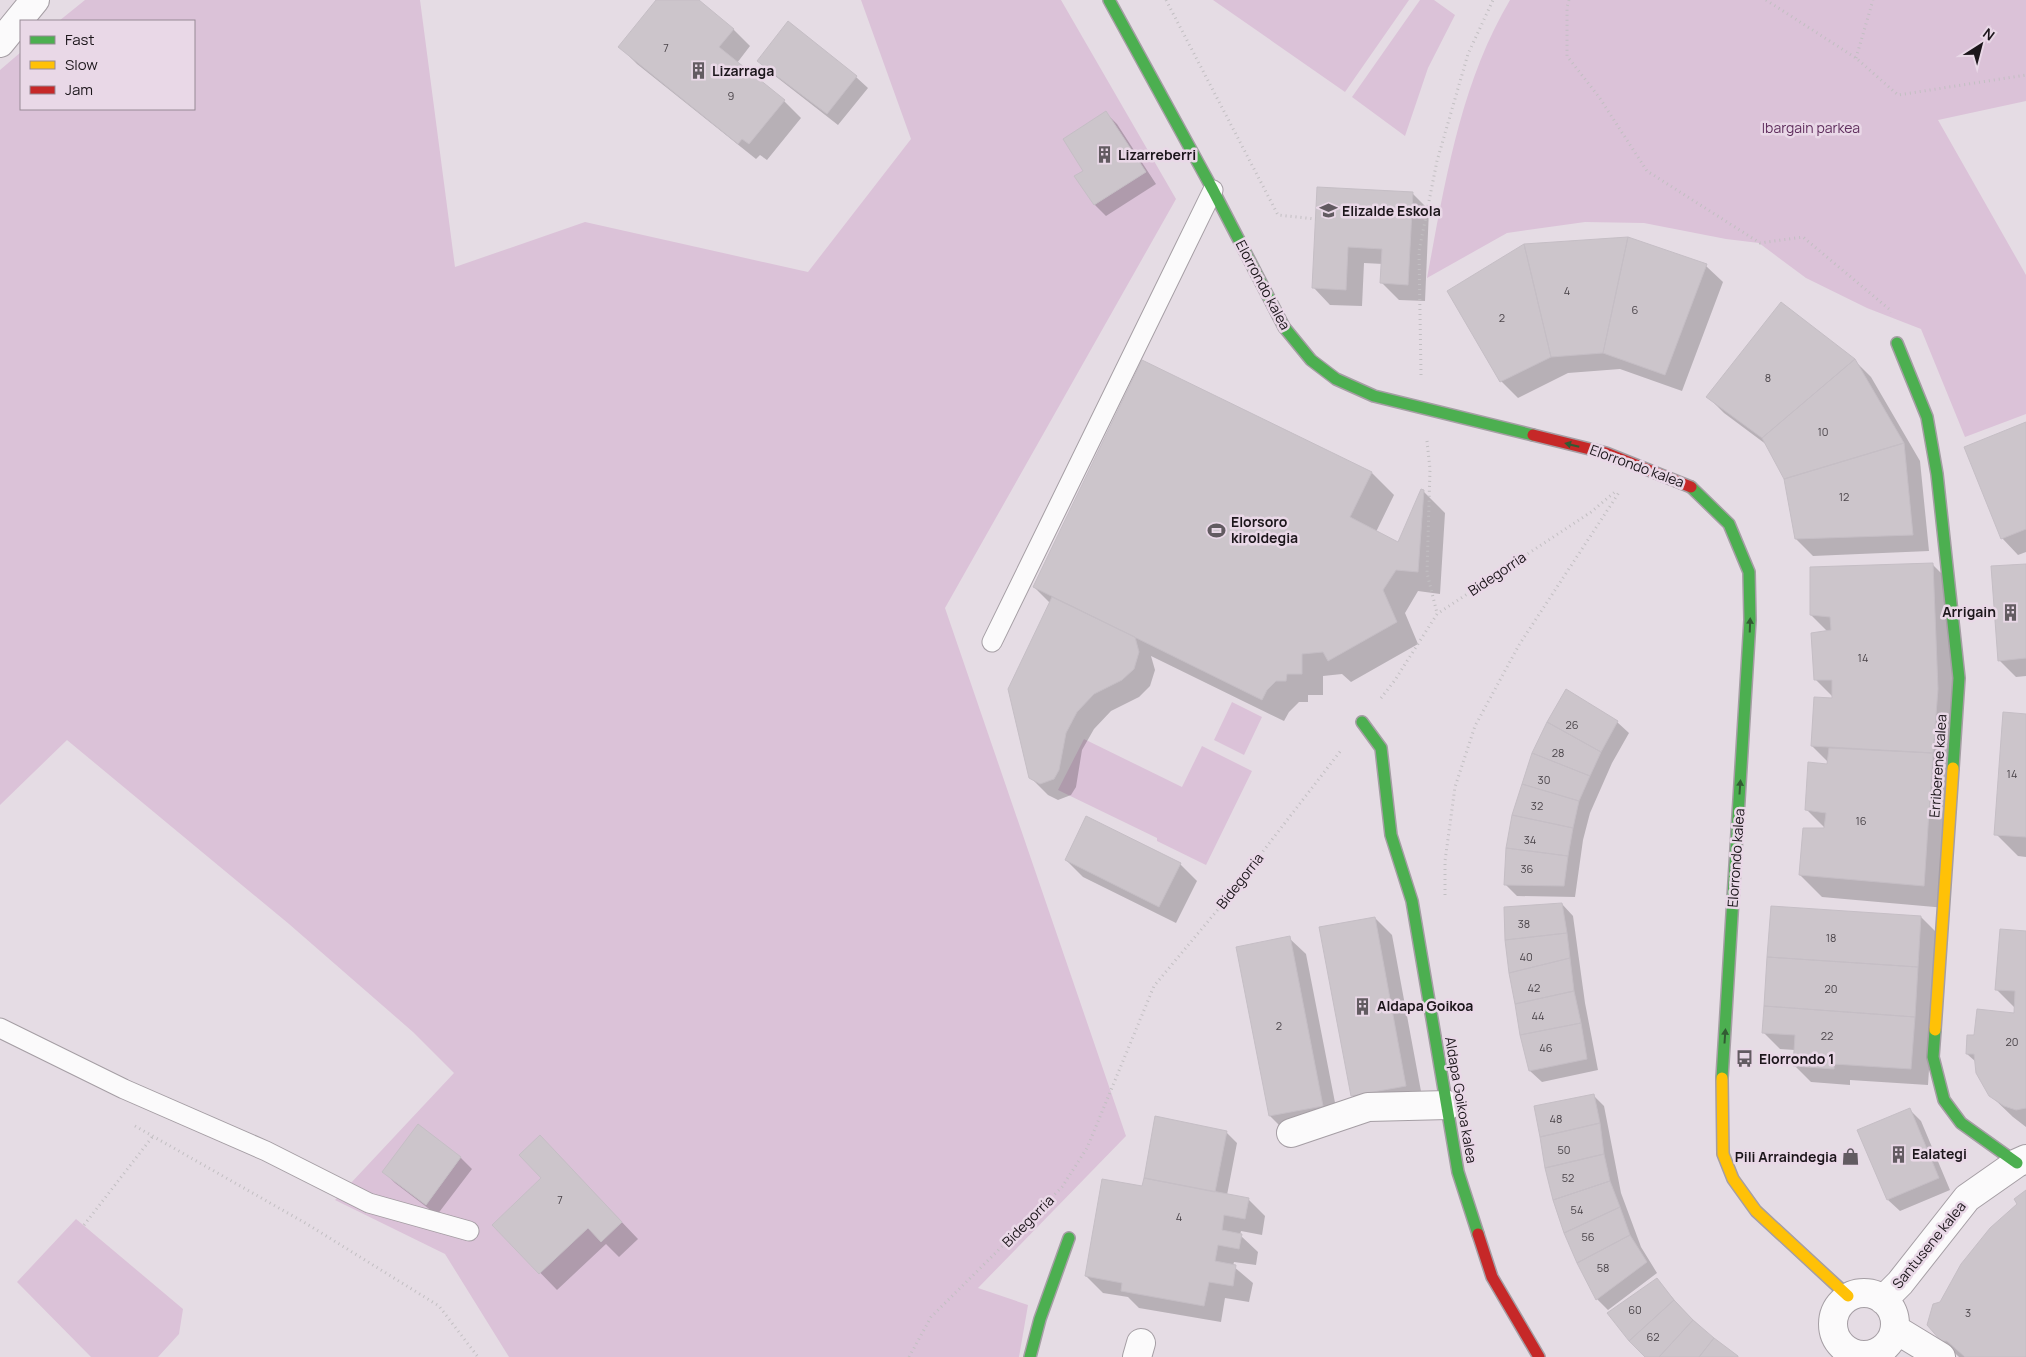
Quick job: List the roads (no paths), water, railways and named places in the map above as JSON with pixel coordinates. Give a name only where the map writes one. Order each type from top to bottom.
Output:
[{"type":"street","points":[[0,43],[35,0]]},
{"type":"street","name":"Elorrondo kalea","points":[[1109,0],[1213,190],[1284,326],[1311,360],[1336,379],[1374,396],[1606,453],[1689,485],[1729,524],[1749,572],[1750,620],[1722,1085],[1723,1154],[1733,1179],[1756,1211],[1848,1296]]},
{"type":"street","name":"Erriberene kalea","points":[[1897,343],[1927,417],[1937,474],[1959,678],[1933,1056],[1944,1100],[1962,1123],[2021,1161]]},
{"type":"street","name":"Aldapa Goikoa kalea","points":[[1362,722],[1381,748],[1392,835],[1412,901],[1458,1172],[1492,1278],[1538,1357]]},
{"type":"street","points":[[1291,1133],[1368,1106],[1448,1105]]},
{"type":"street","name":"Santusene kalea","points":[[1883,1300],[1900,1283],[1967,1198],[2021,1161]]},
{"type":"street","points":[[1030,1357],[1040,1319],[1069,1238]]},
{"type":"street","points":[[1866,1293],[1883,1300],[1894,1314],[1895,1329],[1892,1339],[1885,1347],[1872,1356],[1853,1354],[1843,1349],[1833,1331],[1833,1316],[1840,1303],[1848,1296],[1866,1293]]},
{"type":"street","points":[[1895,1329],[1941,1357]]},
{"type":"lane","points":[[992,642],[1213,190]]},
{"type":"lane","points":[[0,1028],[124,1089],[266,1151],[369,1203],[469,1231]]},
{"type":"place","name":"Lizarraga","points":[[698,71]]},
{"type":"place","name":"Lizarreberri","points":[[1104,155]]},
{"type":"place","name":"Elizalde Eskola","points":[[1328,211]]},
{"type":"place","name":"Elorsoro kiroldegia","points":[[1217,530]]},
{"type":"place","name":"Arrigain","points":[[2010,612]]},
{"type":"place","name":"Aldapa Goikoa","points":[[1363,1006]]},
{"type":"place","name":"Elorrondo 1","points":[[1745,1059]]},
{"type":"place","name":"Ealategi","points":[[1898,1154]]},
{"type":"place","name":"Pili Arraindegia","points":[[1851,1157]]},
{"type":"park label","name":"Ibargain parkea","points":[[1811,128]]}]
